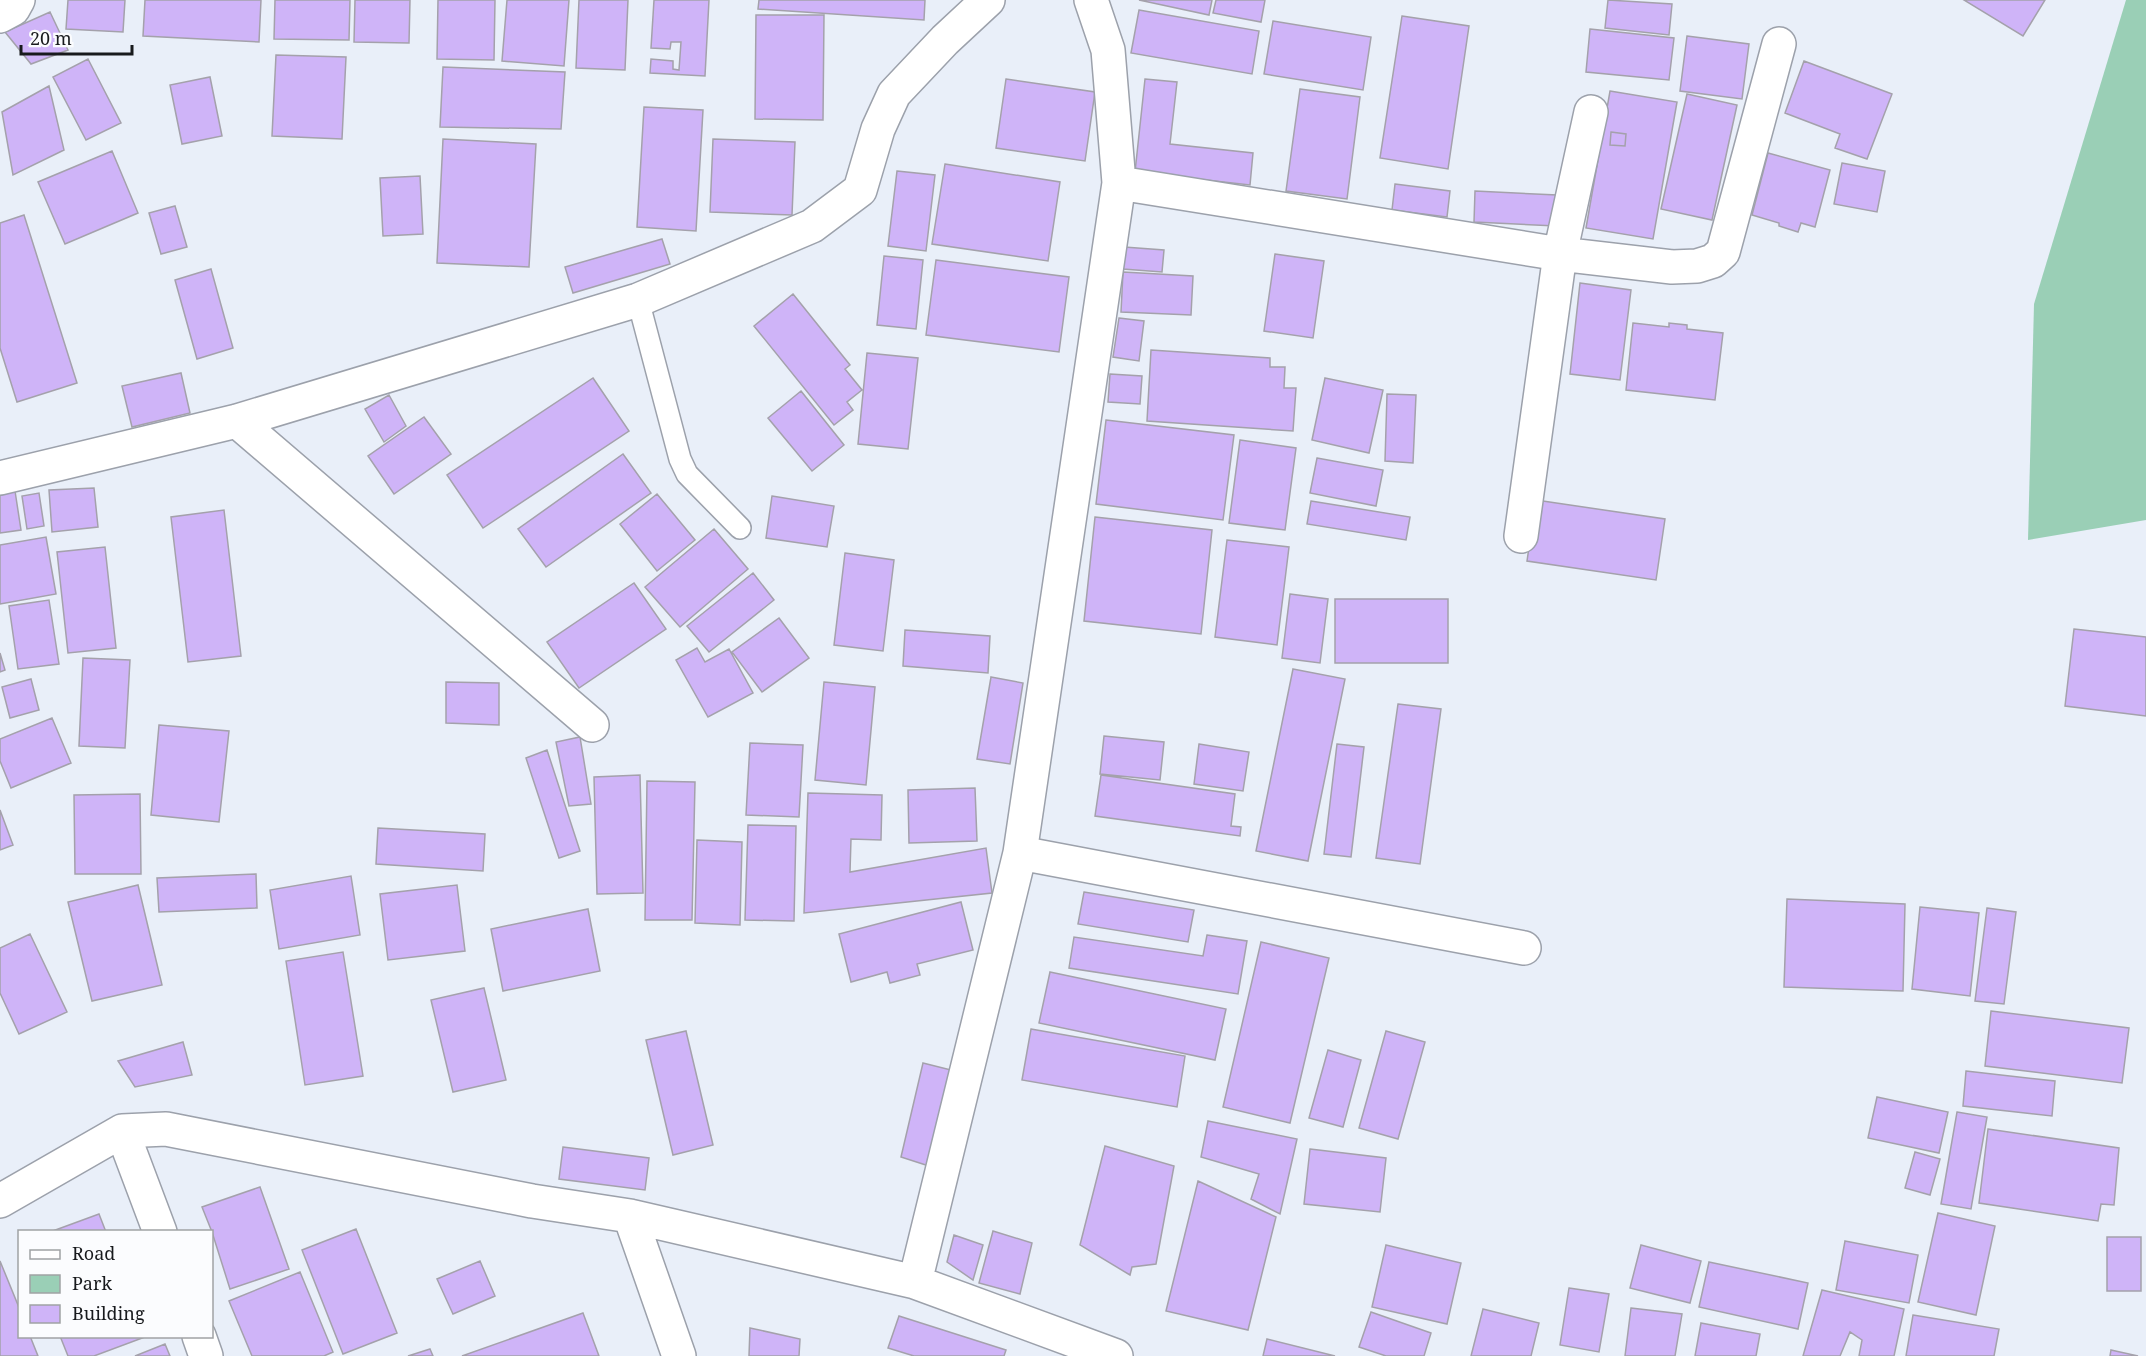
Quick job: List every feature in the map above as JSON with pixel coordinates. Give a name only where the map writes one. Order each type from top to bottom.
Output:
[{"type":"street","points":[[0,16],[13,9],[18,0]]},
{"type":"street","points":[[0,478],[237,421],[638,300],[812,226],[860,190],[878,129],[894,94],[945,40],[988,0]]},
{"type":"street","points":[[915,1282],[1020,853],[1119,183],[1108,50],[1091,0]]},
{"type":"street","points":[[1119,183],[1560,254],[1672,267],[1697,266],[1713,261],[1723,252],[1779,44]]},
{"type":"street","points":[[1521,536],[1560,254],[1591,112]]},
{"type":"street","points":[[237,421],[592,724]]},
{"type":"street","points":[[1020,853],[1524,948]]},
{"type":"street","points":[[0,1201],[122,1131],[166,1129],[532,1201],[630,1216],[915,1282],[1116,1356]]},
{"type":"street","points":[[122,1131],[159,1230]]},
{"type":"street","points":[[630,1216],[679,1356]]},
{"type":"street","points":[[200,1338],[206,1356]]},
{"type":"lane","points":[[638,300],[680,459],[687,474],[740,528]]},
{"type":"green space","points":[[2126,0],[2146,0],[2146,520],[2028,540],[2034,304]]},
{"type":"building","points":[[68,0],[125,0],[123,32],[66,29]]},
{"type":"building","points":[[145,0],[261,0],[259,42],[143,36]]},
{"type":"building","points":[[275,0],[350,0],[349,40],[274,39]]},
{"type":"building","points":[[355,0],[410,0],[409,43],[354,42]]},
{"type":"building","points":[[438,0],[495,0],[494,60],[437,59]]},
{"type":"building","points":[[507,0],[569,0],[564,66],[502,61]]},
{"type":"building","points":[[579,0],[628,0],[625,70],[576,68]]},
{"type":"building","points":[[654,0],[709,0],[705,76],[650,73],[651,59],[673,61],[673,69],[679,70],[681,42],[671,42],[670,49],[651,48]]},
{"type":"building","points":[[759,0],[925,0],[924,20],[758,9]]},
{"type":"building","points":[[1139,0],[1212,0],[1209,15]]},
{"type":"building","points":[[1216,0],[1265,0],[1261,22],[1213,13]]},
{"type":"building","points":[[1608,0],[1672,4],[1669,35],[1605,28]]},
{"type":"building","points":[[1964,0],[2045,0],[2023,36]]},
{"type":"building","points":[[1139,10],[1259,31],[1252,74],[1131,53]]},
{"type":"building","points":[[50,12],[68,50],[31,64],[5,32]]},
{"type":"building","points":[[756,15],[824,15],[823,120],[755,119]]},
{"type":"building","points":[[1402,16],[1469,26],[1448,169],[1380,158]]},
{"type":"building","points":[[1273,21],[1371,37],[1363,90],[1264,74]]},
{"type":"building","points":[[1590,29],[1674,38],[1669,80],[1586,72]]},
{"type":"building","points":[[1687,36],[1749,44],[1742,99],[1680,91]]},
{"type":"building","points":[[276,55],[346,57],[342,139],[272,136]]},
{"type":"building","points":[[88,59],[121,123],[86,140],[53,77]]},
{"type":"building","points":[[1804,61],[1892,94],[1867,159],[1835,148],[1840,134],[1785,113]]},
{"type":"building","points":[[443,67],[565,72],[561,129],[440,127]]},
{"type":"building","points":[[210,77],[222,136],[182,144],[170,85]]},
{"type":"building","points":[[1006,79],[1095,92],[1085,161],[996,148]]},
{"type":"building","points":[[1145,79],[1177,82],[1170,144],[1253,153],[1250,185],[1135,172]]},
{"type":"building","points":[[49,86],[64,150],[13,175],[2,112]]},
{"type":"building","points":[[1300,89],[1360,97],[1347,199],[1286,191]]},
{"type":"building","points":[[1610,91],[1677,102],[1653,239],[1586,228]]},
{"type":"building","points":[[1687,94],[1737,105],[1712,220],[1661,209]]},
{"type":"building","points":[[644,107],[703,110],[696,231],[637,227]]},
{"type":"building","points":[[1611,132],[1626,134],[1625,146],[1610,145]]},
{"type":"building","points":[[443,139],[536,144],[529,267],[437,263]]},
{"type":"building","points":[[713,139],[795,142],[792,215],[710,212]]},
{"type":"building","points":[[112,151],[138,213],[65,244],[38,182]]},
{"type":"building","points":[[1768,153],[1830,170],[1815,227],[1801,223],[1798,232],[1779,226],[1779,223],[1752,215]]},
{"type":"building","points":[[1842,163],[1885,171],[1877,212],[1834,204]]},
{"type":"building","points":[[945,164],[1060,182],[1048,261],[932,244]]},
{"type":"building","points":[[897,171],[935,175],[926,251],[888,246]]},
{"type":"building","points":[[420,176],[423,234],[383,236],[380,178]]},
{"type":"building","points":[[1395,184],[1450,191],[1447,217],[1392,210]]},
{"type":"building","points":[[1475,191],[1557,195],[1556,226],[1474,222]]},
{"type":"building","points":[[175,206],[187,247],[161,254],[149,213]]},
{"type":"building","points":[[24,215],[77,383],[17,402],[0,348],[0,223]]},
{"type":"building","points":[[662,239],[670,264],[573,293],[565,267]]},
{"type":"building","points":[[1124,247],[1164,250],[1162,272],[1123,269]]},
{"type":"building","points":[[1275,254],[1324,261],[1313,338],[1264,331]]},
{"type":"building","points":[[884,256],[923,260],[916,329],[877,325]]},
{"type":"building","points":[[936,260],[1069,277],[1059,352],[926,335]]},
{"type":"building","points":[[211,269],[233,348],[197,359],[175,280]]},
{"type":"building","points":[[1123,272],[1193,276],[1191,315],[1121,312]]},
{"type":"building","points":[[1580,283],[1631,290],[1620,380],[1570,374]]},
{"type":"building","points":[[793,294],[850,365],[845,369],[862,390],[847,402],[853,410],[834,425],[754,326]]},
{"type":"building","points":[[1119,318],[1144,321],[1139,361],[1113,357]]},
{"type":"building","points":[[1633,323],[1669,327],[1669,323],[1687,325],[1687,329],[1723,333],[1715,400],[1626,390]]},
{"type":"building","points":[[1151,350],[1270,358],[1270,367],[1285,367],[1284,388],[1296,388],[1293,431],[1147,421]]},
{"type":"building","points":[[867,353],[918,358],[908,449],[858,444]]},
{"type":"building","points":[[181,373],[190,413],[132,427],[122,386]]},
{"type":"building","points":[[1110,374],[1142,376],[1140,404],[1108,402]]},
{"type":"building","points":[[593,378],[629,431],[483,528],[447,475]]},
{"type":"building","points":[[1325,378],[1383,390],[1369,453],[1312,440]]},
{"type":"building","points":[[801,391],[844,445],[812,471],[768,418]]},
{"type":"building","points":[[1387,394],[1416,395],[1413,463],[1385,461]]},
{"type":"building","points":[[389,395],[406,426],[384,442],[365,409]]},
{"type":"building","points":[[424,417],[451,454],[394,494],[368,456]]},
{"type":"building","points":[[1106,420],[1234,435],[1223,520],[1096,504]]},
{"type":"building","points":[[1240,440],[1296,448],[1285,530],[1229,523]]},
{"type":"building","points":[[623,454],[651,493],[546,567],[518,529]]},
{"type":"building","points":[[1317,458],[1383,470],[1376,506],[1310,493]]},
{"type":"building","points":[[94,488],[98,527],[52,532],[49,490]]},
{"type":"building","points":[[15,491],[21,530],[0,533],[0,493]]},
{"type":"building","points":[[39,493],[44,526],[27,529],[22,496]]},
{"type":"building","points":[[657,494],[695,540],[657,571],[620,524]]},
{"type":"building","points":[[772,496],[834,506],[827,547],[766,538]]},
{"type":"building","points":[[1536,500],[1665,519],[1656,580],[1527,561]]},
{"type":"building","points":[[1311,501],[1410,517],[1406,540],[1307,524]]},
{"type":"building","points":[[224,510],[241,656],[188,662],[171,517]]},
{"type":"building","points":[[1095,517],[1212,530],[1201,634],[1084,621]]},
{"type":"building","points":[[714,529],[748,569],[680,627],[645,587]]},
{"type":"building","points":[[46,537],[56,594],[0,604],[0,545]]},
{"type":"building","points":[[1227,540],[1289,547],[1277,645],[1215,637]]},
{"type":"building","points":[[105,547],[116,648],[68,653],[57,552]]},
{"type":"building","points":[[845,553],[894,560],[883,651],[834,645]]},
{"type":"building","points":[[753,573],[774,600],[709,652],[687,626]]},
{"type":"building","points":[[634,583],[666,629],[579,688],[547,642]]},
{"type":"building","points":[[1290,594],[1328,599],[1320,663],[1282,658]]},
{"type":"building","points":[[1335,599],[1448,599],[1448,663],[1335,663]]},
{"type":"building","points":[[49,600],[59,664],[18,669],[9,606]]},
{"type":"building","points":[[779,618],[809,658],[762,692],[732,652]]},
{"type":"building","points":[[2074,629],[2146,637],[2146,716],[2065,706]]},
{"type":"building","points":[[905,630],[990,636],[988,673],[903,666]]},
{"type":"building","points":[[697,648],[705,662],[729,649],[753,693],[708,717],[676,660]]},
{"type":"building","points":[[0,653],[5,670],[0,672]]},
{"type":"building","points":[[83,658],[130,660],[125,748],[79,746]]},
{"type":"building","points":[[1293,669],[1345,679],[1308,861],[1256,851]]},
{"type":"building","points":[[991,677],[1023,683],[1010,764],[977,759]]},
{"type":"building","points":[[31,679],[39,710],[10,718],[2,687]]},
{"type":"building","points":[[446,682],[499,683],[499,725],[446,723]]},
{"type":"building","points":[[824,682],[875,687],[866,785],[815,780]]},
{"type":"building","points":[[1398,704],[1441,709],[1420,864],[1376,858]]},
{"type":"building","points":[[52,718],[71,763],[11,788],[0,761],[0,739]]},
{"type":"building","points":[[159,725],[229,731],[219,822],[151,815]]},
{"type":"building","points":[[1104,736],[1164,742],[1160,780],[1100,774]]},
{"type":"building","points":[[580,737],[591,804],[569,806],[556,742]]},
{"type":"building","points":[[750,743],[803,745],[799,817],[746,815]]},
{"type":"building","points":[[1199,744],[1249,752],[1243,791],[1194,784]]},
{"type":"building","points":[[1337,744],[1364,747],[1351,857],[1324,854]]},
{"type":"building","points":[[547,750],[580,851],[559,858],[526,758]]},
{"type":"building","points":[[640,775],[643,893],[597,894],[594,777]]},
{"type":"building","points":[[1101,775],[1235,794],[1231,826],[1241,827],[1240,836],[1095,816]]},
{"type":"building","points":[[647,781],[695,782],[692,920],[645,920]]},
{"type":"building","points":[[975,788],[977,841],[909,843],[908,790]]},
{"type":"building","points":[[808,793],[882,795],[881,840],[851,839],[850,872],[986,848],[992,893],[804,913]]},
{"type":"building","points":[[140,794],[141,874],[75,874],[74,795]]},
{"type":"building","points":[[0,810],[13,845],[0,850]]},
{"type":"building","points":[[748,825],[796,826],[794,921],[745,920]]},
{"type":"building","points":[[378,828],[485,834],[483,871],[376,864]]},
{"type":"building","points":[[697,840],[742,842],[740,925],[695,923]]},
{"type":"building","points":[[256,874],[257,908],[159,912],[157,878]]},
{"type":"building","points":[[351,876],[360,935],[279,949],[270,890]]},
{"type":"building","points":[[138,885],[162,985],[92,1001],[68,902]]},
{"type":"building","points":[[457,885],[465,951],[388,960],[380,894]]},
{"type":"building","points":[[1084,892],[1194,910],[1188,942],[1078,924]]},
{"type":"building","points":[[1787,899],[1905,904],[1903,991],[1784,987]]},
{"type":"building","points":[[961,902],[973,950],[917,964],[920,975],[890,983],[887,972],[851,982],[839,934]]},
{"type":"building","points":[[1920,907],[1979,913],[1970,996],[1912,989]]},
{"type":"building","points":[[1987,908],[2016,912],[2004,1004],[1975,1001]]},
{"type":"building","points":[[588,909],[600,971],[503,991],[491,929]]},
{"type":"building","points":[[30,934],[67,1012],[19,1034],[0,993],[0,948]]},
{"type":"building","points":[[1207,935],[1247,941],[1238,994],[1069,968],[1074,937],[1203,956]]},
{"type":"building","points":[[1261,942],[1329,958],[1290,1123],[1223,1107]]},
{"type":"building","points":[[343,952],[363,1076],[305,1085],[286,961]]},
{"type":"building","points":[[1050,972],[1226,1009],[1215,1060],[1039,1023]]},
{"type":"building","points":[[484,988],[506,1080],[453,1092],[431,1000]]},
{"type":"building","points":[[1991,1011],[2129,1028],[2122,1083],[1985,1066]]},
{"type":"building","points":[[1031,1029],[1185,1056],[1177,1107],[1022,1080]]},
{"type":"building","points":[[686,1031],[713,1145],[673,1155],[646,1040]]},
{"type":"building","points":[[1386,1031],[1425,1042],[1398,1139],[1359,1128]]},
{"type":"building","points":[[183,1042],[192,1075],[135,1087],[118,1061]]},
{"type":"building","points":[[1328,1050],[1361,1060],[1343,1127],[1309,1118]]},
{"type":"building","points":[[923,1063],[959,1072],[932,1167],[901,1157]]},
{"type":"building","points":[[1966,1071],[2055,1081],[2052,1116],[1963,1106]]},
{"type":"building","points":[[1877,1097],[1948,1112],[1939,1153],[1868,1138]]},
{"type":"building","points":[[1957,1112],[1987,1117],[1971,1209],[1941,1204]]},
{"type":"building","points":[[1208,1121],[1297,1139],[1280,1214],[1251,1199],[1259,1174],[1201,1157]]},
{"type":"building","points":[[1988,1129],[2119,1148],[2114,1205],[2101,1204],[2098,1221],[1979,1203]]},
{"type":"building","points":[[1105,1146],[1174,1166],[1156,1264],[1132,1267],[1130,1275],[1080,1245]]},
{"type":"building","points":[[563,1147],[649,1158],[645,1190],[559,1179]]},
{"type":"building","points":[[1310,1149],[1386,1158],[1380,1212],[1304,1204]]},
{"type":"building","points":[[1915,1152],[1940,1159],[1930,1195],[1905,1188]]},
{"type":"building","points":[[1198,1181],[1276,1217],[1248,1330],[1166,1311]]},
{"type":"building","points":[[260,1187],[289,1269],[230,1289],[213,1230],[202,1207]]},
{"type":"building","points":[[1938,1213],[1995,1226],[1976,1315],[1918,1302]]},
{"type":"building","points":[[99,1214],[105,1230],[55,1230]]},
{"type":"building","points":[[356,1229],[397,1333],[343,1354],[302,1250]]},
{"type":"building","points":[[993,1231],[1032,1243],[1020,1294],[979,1283]]},
{"type":"building","points":[[954,1235],[983,1245],[973,1280],[947,1262]]},
{"type":"building","points":[[2107,1237],[2141,1237],[2141,1291],[2107,1291]]},
{"type":"building","points":[[1845,1241],[1918,1255],[1909,1303],[1836,1290]]},
{"type":"building","points":[[1386,1245],[1461,1263],[1447,1324],[1372,1307]]},
{"type":"building","points":[[1641,1245],[1701,1261],[1690,1303],[1630,1288]]},
{"type":"building","points":[[0,1261],[18,1305],[18,1338],[31,1338],[38,1356],[0,1356]]},
{"type":"building","points":[[480,1261],[495,1296],[453,1314],[437,1279]]},
{"type":"building","points":[[1709,1262],[1808,1283],[1798,1329],[1699,1307]]},
{"type":"building","points":[[300,1272],[333,1352],[324,1356],[252,1356],[229,1301]]},
{"type":"building","points":[[1569,1288],[1609,1294],[1599,1352],[1560,1345]]},
{"type":"building","points":[[1822,1290],[1904,1309],[1894,1356],[1859,1356],[1862,1340],[1850,1332],[1840,1356],[1803,1356]]},
{"type":"building","points":[[1631,1308],[1682,1314],[1675,1356],[1625,1356]]},
{"type":"building","points":[[1483,1309],[1539,1323],[1531,1356],[1471,1356]]},
{"type":"building","points":[[1371,1312],[1431,1333],[1424,1356],[1386,1356],[1359,1347]]},
{"type":"building","points":[[583,1313],[599,1356],[462,1356]]},
{"type":"building","points":[[1913,1315],[1999,1329],[1994,1356],[1906,1356]]},
{"type":"building","points":[[899,1316],[1006,1350],[1004,1356],[914,1356],[888,1348]]},
{"type":"building","points":[[1701,1323],[1760,1334],[1756,1356],[1695,1356]]},
{"type":"building","points":[[750,1328],[800,1339],[799,1356],[749,1356]]},
{"type":"building","points":[[61,1338],[142,1338],[94,1356],[68,1356]]},
{"type":"building","points":[[1267,1339],[1335,1356],[1263,1356]]},
{"type":"building","points":[[165,1344],[170,1356],[135,1356]]},
{"type":"building","points":[[430,1349],[433,1356],[408,1356]]},
{"type":"building","points":[[2111,1350],[2138,1356],[2110,1356]]}]
